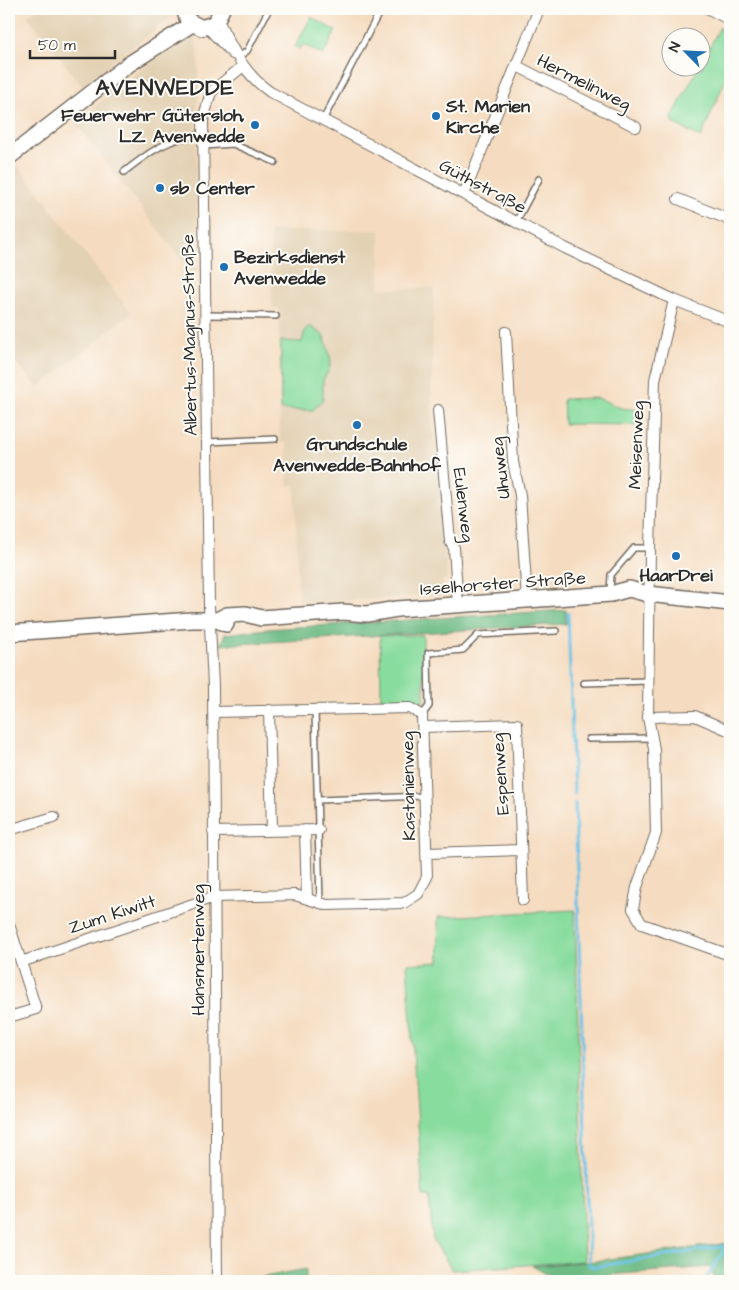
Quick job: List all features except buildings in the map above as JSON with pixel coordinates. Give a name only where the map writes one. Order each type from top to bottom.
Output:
[{"type":"street","name":"Hermelinweg","points":[[464,194],[539,9]]},
{"type":"street","points":[[709,9],[730,20]]},
{"type":"street","points":[[9,158],[152,48],[187,15],[216,18]]},
{"type":"street","name":"Güthstraße","points":[[216,18],[242,67],[256,82],[270,92],[516,222],[674,300],[730,322]]},
{"type":"street","name":"Hermelinweg","points":[[517,66],[636,127]]},
{"type":"street","name":"Albertus-Magnus-Straße","points":[[213,619],[207,442],[202,120],[211,92],[242,67]]},
{"type":"street","points":[[678,199],[730,220]]},
{"type":"street","name":"Meisenweg","points":[[674,300],[655,380],[649,594],[648,717],[654,749],[656,833],[637,887],[633,909],[642,924],[730,955]]},
{"type":"street","name":"Uhuweg","points":[[506,332],[513,462],[520,496],[527,600]]},
{"type":"street","name":"Eulenweg","points":[[438,410],[450,540],[454,548],[458,605]]},
{"type":"street","name":"Isselhorster Straße","points":[[9,633],[213,619],[227,615],[246,614],[261,618],[344,612],[367,606],[397,609],[458,605],[611,594],[629,589],[649,594],[730,603]]},
{"type":"street","name":"Hansmertenweg","points":[[213,619],[217,1281]]},
{"type":"street","name":"Kastanienweg","points":[[213,712],[410,708],[422,715],[424,727],[426,853],[426,877],[423,886],[418,894],[404,902],[327,905],[295,895],[214,897]]},
{"type":"street","points":[[268,710],[272,830]]},
{"type":"street","points":[[648,717],[694,716],[730,731]]},
{"type":"street","name":"Espenweg","points":[[424,727],[517,724],[523,900]]},
{"type":"street","points":[[9,830],[54,817]]},
{"type":"street","points":[[305,830],[307,898]]},
{"type":"street","points":[[213,832],[319,830]]},
{"type":"street","points":[[426,853],[521,850]]},
{"type":"street","name":"Zum Kiwitt","points":[[21,962],[214,897]]},
{"type":"street","points":[[9,924],[36,1009],[9,1018]]},
{"type":"lane","points":[[236,57],[247,51],[269,9]]},
{"type":"lane","points":[[322,120],[381,9]]},
{"type":"lane","points":[[124,172],[156,148],[192,136],[203,141],[233,144],[275,162]]},
{"type":"lane","points":[[516,222],[540,179]]},
{"type":"lane","points":[[206,315],[276,316]]},
{"type":"lane","points":[[207,442],[275,439]]},
{"type":"lane","points":[[611,594],[611,575],[634,548],[650,548]]},
{"type":"lane","points":[[422,715],[429,706],[428,653],[463,650],[478,635],[556,631]]},
{"type":"lane","points":[[584,683],[649,681]]},
{"type":"lane","points":[[315,710],[320,903]]},
{"type":"lane","points":[[589,739],[652,738]]},
{"type":"lane","points":[[318,800],[424,796]]},
{"type":"shaded area","points":[[36,9],[173,9],[173,16],[82,86],[27,16]]},
{"type":"shaded area","points":[[193,35],[198,50],[199,97],[196,110],[197,276],[193,275],[75,122],[184,36]]},
{"type":"shaded area","points":[[18,166],[131,313],[38,388],[17,363],[9,369],[9,173]]},
{"type":"shaded area","name":"Grundschule Avenwedde-Bahnhof","points":[[380,230],[380,289],[434,288],[431,409],[441,486],[447,580],[443,580],[444,595],[298,603],[295,486],[288,485],[287,443],[280,443],[279,309],[272,309],[270,231]]},
{"type":"green space","points":[[311,17],[336,31],[323,55],[303,44],[300,49],[295,47]]},
{"type":"green space","points":[[720,27],[730,32],[730,69],[701,138],[673,123],[672,117],[693,78],[712,78],[712,42]]},
{"type":"green space","points":[[310,326],[324,336],[331,360],[329,370],[323,380],[323,399],[313,410],[281,410],[281,341],[302,342],[305,330]]},
{"type":"green space","points":[[598,398],[621,408],[640,410],[639,425],[564,424],[563,399]]},
{"type":"green space","points":[[566,610],[566,624],[220,645],[225,634],[267,629]]},
{"type":"green space","points":[[423,635],[424,701],[381,702],[380,636]]},
{"type":"green space","points":[[575,910],[584,1261],[452,1270],[433,1239],[429,1196],[423,1196],[407,964],[439,962],[438,917]]},
{"type":"green space","points":[[729,1243],[730,1281],[716,1281],[710,1267],[556,1279],[532,1266],[595,1261]]},
{"type":"green space","points":[[306,1269],[306,1281],[243,1281]]},
{"type":"waterway","points":[[568,613],[574,794]]},
{"type":"waterway","points":[[575,803],[589,1265],[594,1267],[726,1246]]},
{"type":"waterway","points":[[705,1281],[726,1247]]},
{"type":"place","name":"St. Marien Kirche","points":[[436,116]]},
{"type":"place","name":"Feuerwehr Gütersloh, LZ Avenwedde","points":[[255,125]]},
{"type":"place","name":"sb Center","points":[[160,188]]},
{"type":"place","name":"Bezirksdienst Avenwedde","points":[[224,267]]},
{"type":"place","name":"Grundschule Avenwedde-Bahnhof","points":[[357,425]]},
{"type":"place","name":"HaarDrei","points":[[676,556]]},
{"type":"district","name":"AVENWEDDE","points":[[165,87]]}]
